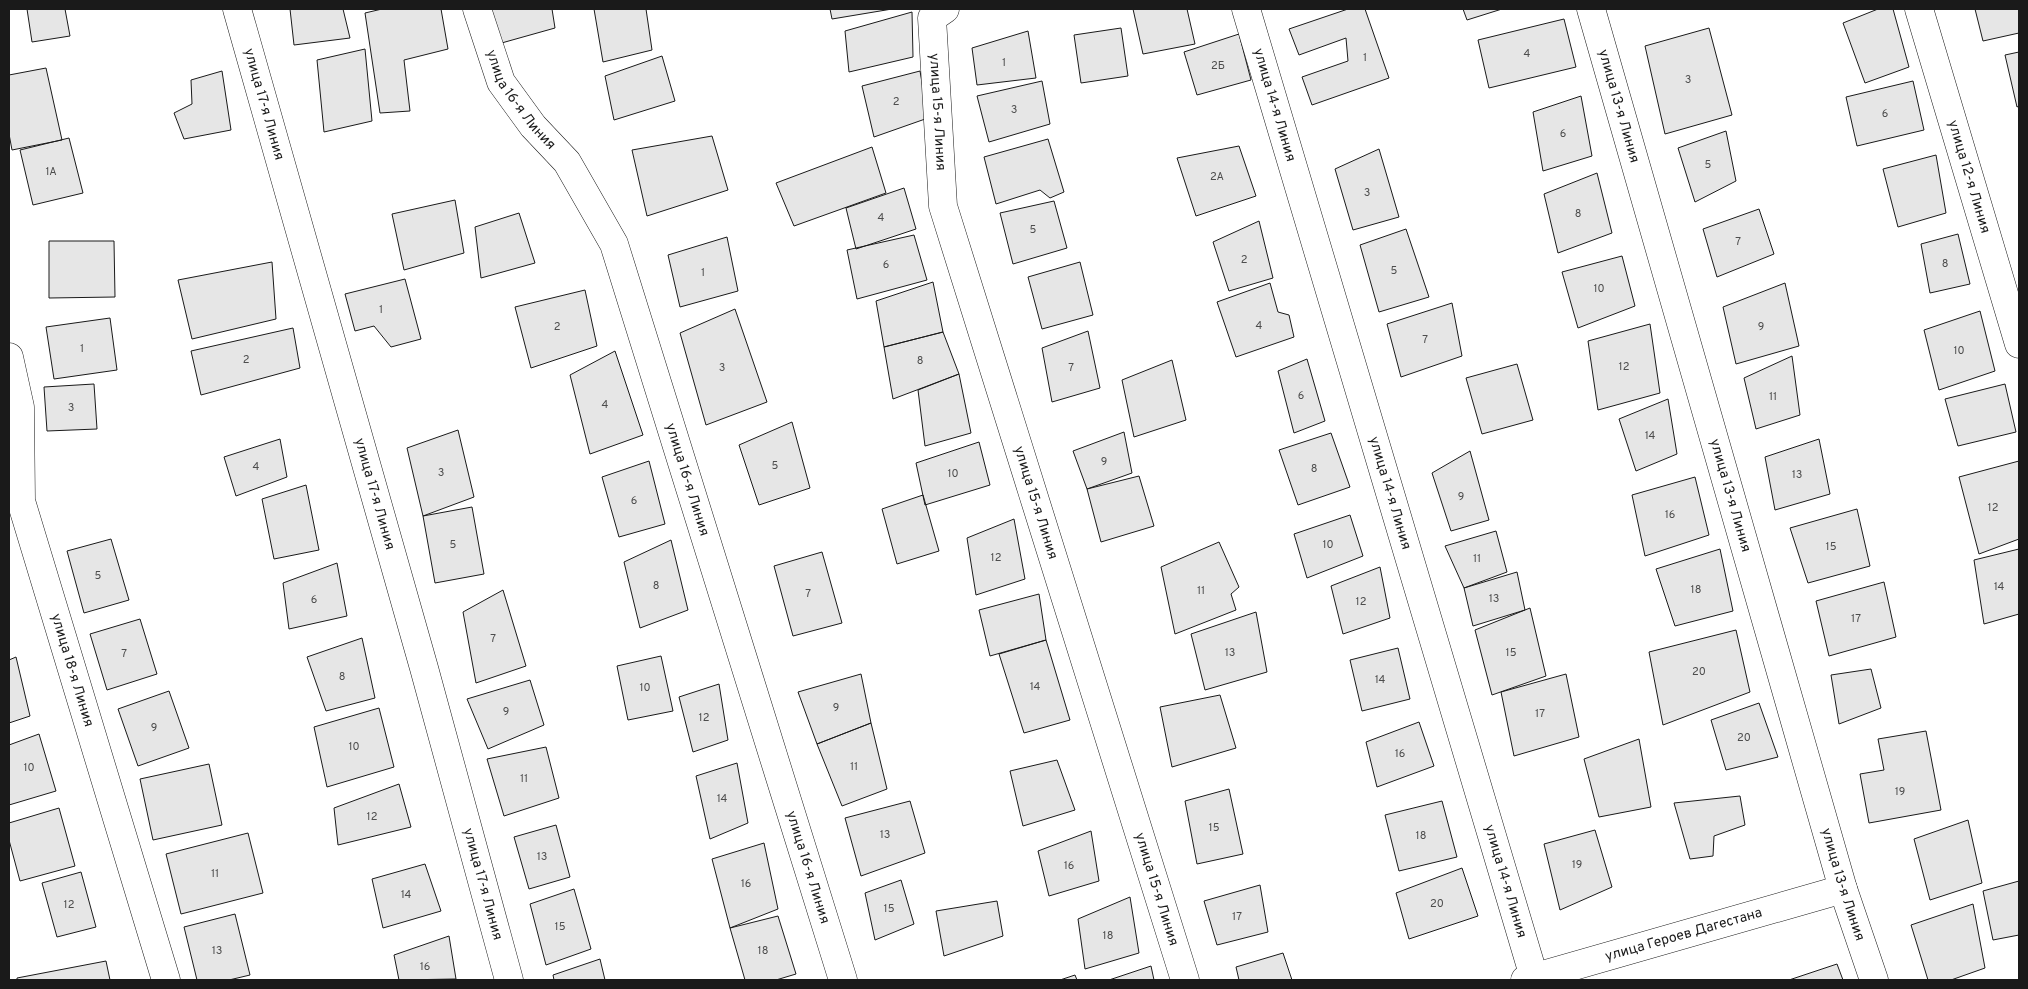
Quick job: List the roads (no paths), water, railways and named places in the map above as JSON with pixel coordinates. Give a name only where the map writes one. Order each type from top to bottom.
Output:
[{"type":"street","name":"улица 17-я Линия","points":[[237,9],[424,668],[509,980]]},
{"type":"street","name":"улица 16-я Линия","points":[[477,9],[501,82],[533,126],[567,162],[614,244],[843,980]]},
{"type":"street","name":"улица 14-я Линия","points":[[1246,9],[1529,979]]},
{"type":"street","name":"улица 13-я Линия","points":[[1591,9],[1843,889],[1874,980]]},
{"type":"street","name":"улица 12-я Линия","points":[[1919,9],[2019,344]]},
{"type":"street","name":"улица 15-я Линия","points":[[939,13],[943,206],[1185,980]]},
{"type":"street","name":"улица 18-я Линия","points":[[9,357],[20,407],[21,501],[166,980]]},
{"type":"street","name":"улица Героев Дагестана","points":[[1529,979],[1843,889]]}]
